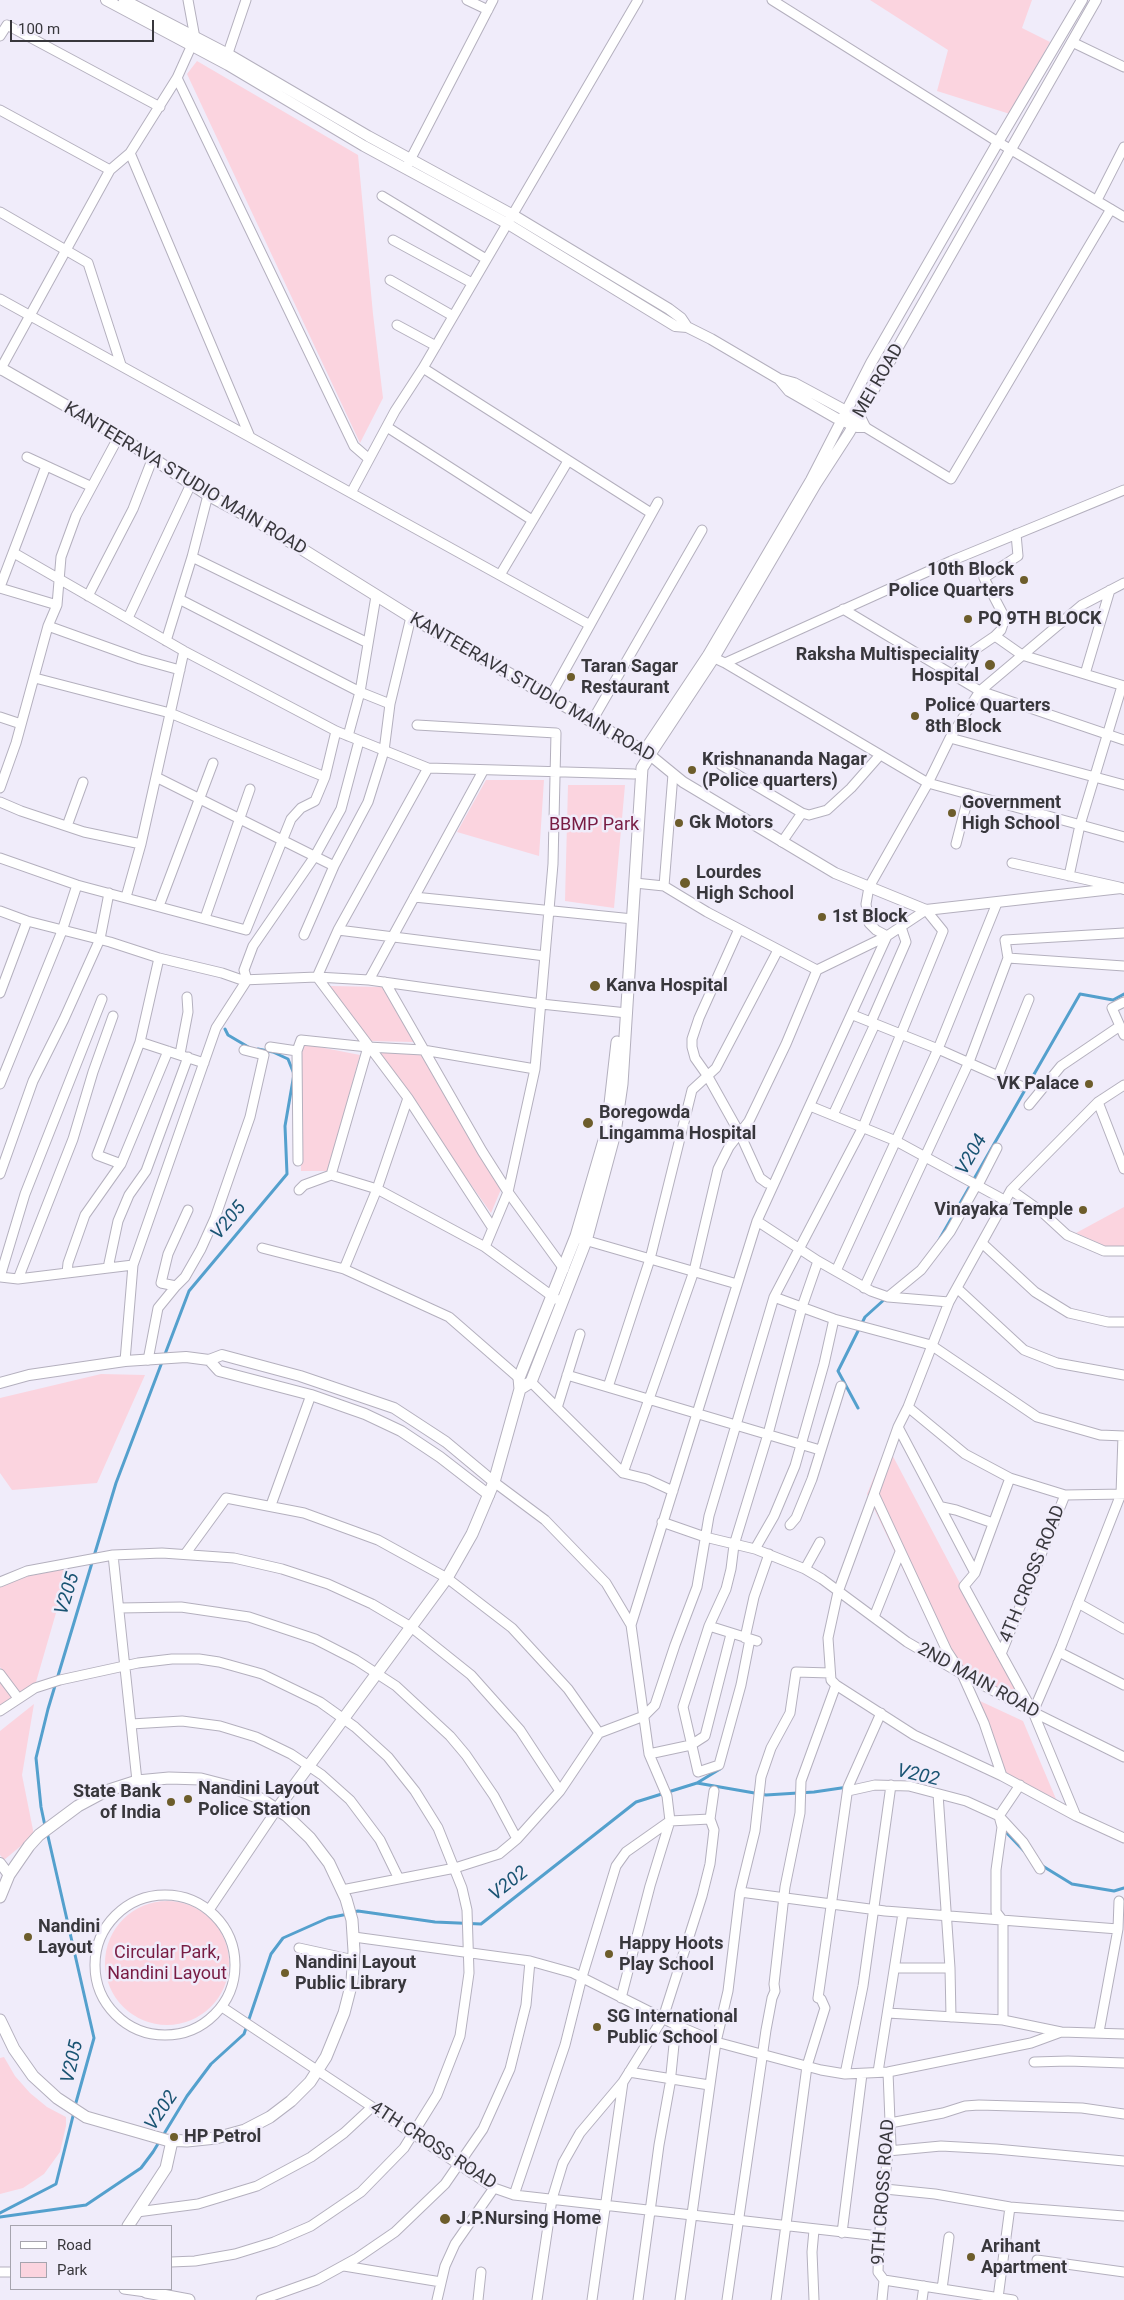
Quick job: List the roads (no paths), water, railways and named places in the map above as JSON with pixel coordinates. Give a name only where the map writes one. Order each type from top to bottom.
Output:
[{"type":"main road","name":"KANTEERAVA STUDIO MAIN ROAD","points":[[0,369],[119,436],[152,460],[208,495],[260,524],[411,617],[647,753]]},
{"type":"main road","points":[[277,1809],[447,1578],[472,1534],[494,1482],[520,1384],[581,1238],[607,1130],[624,1013],[630,919],[634,766],[647,753]]},
{"type":"main road","points":[[630,919],[635,883],[642,768],[647,753]]},
{"type":"main road","points":[[520,1384],[531,1382],[557,1299],[564,1269],[581,1238]]},
{"type":"main road","points":[[0,1897],[9,1875],[40,1835],[92,1798],[137,1782],[185,1778],[216,1782],[246,1792],[277,1809],[299,1827],[320,1850],[342,1890],[352,1920],[354,1938],[352,1982],[344,2013],[333,2043],[318,2070],[291,2101],[258,2124],[216,2138],[169,2140],[86,2117],[70,2108],[44,2088],[23,2063],[0,2020]]},
{"type":"main road","points":[[129,2225],[144,2205],[166,2168],[169,2140]]},
{"type":"main road","points":[[146,2290],[189,2300]]},
{"type":"street","points":[[106,0],[226,59],[297,100],[368,136],[409,162],[510,219],[562,244],[669,309],[681,318],[687,327]]},
{"type":"street","points":[[124,0],[194,42]]},
{"type":"street","points":[[0,369],[110,170],[130,153],[177,78],[194,42],[188,0]]},
{"type":"street","points":[[226,59],[246,0]]},
{"type":"street","points":[[468,0],[488,10]]},
{"type":"street","points":[[409,162],[493,0]]},
{"type":"street","points":[[351,494],[387,427],[638,0]]},
{"type":"street","points":[[772,0],[998,142],[1124,217]]},
{"type":"street","name":"MEI ROAD","points":[[711,656],[811,480],[875,356],[1082,0]]},
{"type":"street","name":"MEI ROAD","points":[[647,753],[711,656],[856,422],[1096,0]]},
{"type":"street","points":[[0,36],[7,24],[160,107]]},
{"type":"street","points":[[1072,42],[1124,66]]},
{"type":"street","points":[[177,78],[354,446],[369,459]]},
{"type":"street","points":[[0,110],[110,170]]},
{"type":"street","points":[[1097,200],[1124,147]]},
{"type":"street","points":[[130,153],[250,437]]},
{"type":"street","points":[[382,196],[486,259]]},
{"type":"street","points":[[510,219],[555,255],[676,326],[687,327],[779,379],[789,391],[865,427],[951,480],[1111,209]]},
{"type":"street","points":[[0,212],[66,248],[88,263],[121,365]]},
{"type":"street","points":[[394,240],[472,283]]},
{"type":"street","points":[[555,255],[562,244]]},
{"type":"street","points":[[390,280],[453,316]]},
{"type":"street","points":[[0,298],[590,625]]},
{"type":"street","points":[[397,325],[436,346]]},
{"type":"street","points":[[423,368],[651,513]]},
{"type":"street","points":[[387,427],[532,520]]},
{"type":"street","points":[[0,788],[3,770],[21,724],[48,626],[57,605],[61,557],[76,516],[90,486],[119,436]]},
{"type":"street","points":[[27,458],[90,486]]},
{"type":"street","points":[[88,596],[133,509],[152,460]]},
{"type":"street","points":[[500,575],[568,461]]},
{"type":"street","points":[[46,466],[0,587],[57,605]]},
{"type":"street","points":[[128,618],[191,484]]},
{"type":"street","points":[[725,663],[843,609],[1016,534],[1124,490]]},
{"type":"street","points":[[166,641],[180,599],[208,495]]},
{"type":"street","points":[[550,697],[658,502]]},
{"type":"street","points":[[592,721],[702,530]]},
{"type":"street","points":[[953,675],[970,653],[1001,630],[1005,618],[984,578],[1018,556],[1016,534]]},
{"type":"street","points":[[14,553],[184,651],[336,731],[428,768],[634,774]]},
{"type":"street","points":[[192,557],[365,642]]},
{"type":"street","points":[[887,936],[876,930],[869,923],[866,904],[869,887],[928,783],[950,738],[980,692],[1082,605],[1124,583]]},
{"type":"street","points":[[1085,674],[1110,590]]},
{"type":"street","points":[[348,736],[365,642],[376,596]]},
{"type":"street","points":[[180,599],[357,690],[390,704]]},
{"type":"street","points":[[843,609],[980,692],[1124,740]]},
{"type":"street","points":[[304,935],[334,866],[368,802],[384,751],[390,704],[411,617]]},
{"type":"street","points":[[48,626],[140,659],[180,670]]},
{"type":"street","points":[[995,636],[1022,655],[1123,686],[1093,777],[1069,876]]},
{"type":"street","points":[[126,897],[141,844],[184,651]]},
{"type":"street","points":[[711,656],[928,783],[1124,837]]},
{"type":"street","points":[[35,678],[170,713],[325,777]]},
{"type":"street","points":[[0,717],[21,724]]},
{"type":"street","points":[[417,725],[556,733],[553,864],[546,956],[534,1069],[508,1192],[485,1247]]},
{"type":"street","points":[[0,858],[77,885],[246,930],[291,819],[301,808],[315,801],[325,777],[336,731]]},
{"type":"street","points":[[950,738],[1124,785]]},
{"type":"street","points":[[125,1361],[133,1265],[216,1028],[244,980],[244,970],[252,946],[315,856],[341,809],[359,741]]},
{"type":"street","name":"KANTEERAVA STUDIO MAIN ROAD","points":[[647,753],[673,774],[834,874],[926,910],[1123,888]]},
{"type":"street","points":[[721,765],[802,814],[809,815],[827,810],[851,788],[880,755]]},
{"type":"street","points":[[159,906],[213,763]]},
{"type":"street","points":[[317,978],[338,930],[428,768]]},
{"type":"street","points":[[369,980],[483,771]]},
{"type":"street","points":[[664,886],[673,774]]},
{"type":"street","points":[[156,777],[334,866]]},
{"type":"street","points":[[67,826],[83,782]]},
{"type":"street","points":[[205,918],[250,789]]},
{"type":"street","points":[[956,844],[969,794]]},
{"type":"street","points":[[0,802],[67,826],[141,844]]},
{"type":"street","points":[[782,842],[802,814]]},
{"type":"street","points":[[1012,863],[1123,888]]},
{"type":"street","points":[[635,883],[664,886],[816,970]]},
{"type":"street","points":[[0,1084],[62,931],[77,885]]},
{"type":"street","points":[[0,1174],[33,1081],[64,1019],[100,939],[109,893]]},
{"type":"street","points":[[414,897],[630,919]]},
{"type":"street","points":[[836,1271],[938,1049],[997,903]]},
{"type":"street","points":[[342,1890],[455,1868],[499,1854],[518,1839],[560,1791],[600,1733],[644,1716],[655,1705],[697,1588],[709,1516],[774,1297],[863,1127],[943,931],[926,910],[887,936],[816,970],[786,1044],[749,1121],[729,1147],[718,1169],[694,1272],[623,1473]]},
{"type":"street","points":[[0,911],[62,931],[100,939],[159,958],[244,980],[317,978],[369,980],[541,1004],[624,1013]]},
{"type":"street","points":[[0,994],[4,968],[27,921]]},
{"type":"street","points":[[833,1115],[906,942],[901,927]]},
{"type":"street","points":[[739,929],[699,1018],[692,1039],[695,1058],[707,1075],[740,1134],[760,1178],[767,1183]]},
{"type":"street","points":[[338,930],[546,956]]},
{"type":"street","points":[[864,1288],[969,1062],[1008,958],[1004,942],[1007,939],[1124,933]]},
{"type":"street","points":[[631,1625],[757,1221],[887,936]]},
{"type":"street","points":[[608,1387],[650,1259],[692,1090],[716,1068],[778,950]]},
{"type":"street","points":[[121,1164],[97,1155],[140,1042],[159,958]]},
{"type":"street","points":[[1008,958],[1124,966]]},
{"type":"street","points":[[317,978],[408,1098],[492,1228]]},
{"type":"street","points":[[385,982],[423,1050],[508,1192],[564,1269]]},
{"type":"street","points":[[108,1268],[118,1221],[129,1195],[146,1171],[184,1056],[188,997]]},
{"type":"street","points":[[102,999],[25,1194],[0,1277],[18,1280],[133,1265]]},
{"type":"street","points":[[998,1076],[1029,1000]]},
{"type":"street","points":[[1124,1002],[1112,1008],[1124,1035]]},
{"type":"street","points":[[852,1015],[969,1062],[1021,1086]]},
{"type":"street","points":[[18,1280],[73,1139],[93,1072],[113,1016]]},
{"type":"street","points":[[1029,1105],[1061,1066],[1120,1026]]},
{"type":"street","points":[[298,1161],[297,1051],[301,1040],[368,1047],[423,1050],[534,1069]]},
{"type":"street","points":[[140,1042],[204,1063]]},
{"type":"street","points":[[270,1047],[297,1051]]},
{"type":"street","points":[[331,1175],[368,1047]]},
{"type":"street","points":[[67,1273],[68,1263],[86,1216],[121,1164],[168,1050]]},
{"type":"street","points":[[158,1359],[158,1308],[185,1277],[201,1249],[250,1117],[264,1056],[244,1050]]},
{"type":"street","points":[[1124,1085],[1098,1102],[1011,1190],[949,1302],[898,1428],[838,1592],[828,1638],[831,1680],[836,1685],[914,1735],[1002,1776],[1076,1816],[1124,1838]]},
{"type":"street","points":[[344,1269],[377,1189],[408,1098]]},
{"type":"street","points":[[1098,1102],[1124,1169]]},
{"type":"street","points":[[810,1106],[896,1141],[1006,1201]]},
{"type":"street","points":[[885,1296],[921,1270],[950,1232],[974,1182],[997,1148]]},
{"type":"street","points":[[298,1190],[331,1175],[377,1189],[485,1247],[557,1299]]},
{"type":"street","points":[[1011,1190],[1042,1212],[1067,1235],[1104,1251],[1124,1251]]},
{"type":"street","points":[[176,1286],[161,1283],[168,1254],[188,1210]]},
{"type":"street","points":[[757,1221],[800,1247],[818,1261],[864,1288],[885,1296],[949,1302]]},
{"type":"street","points":[[581,1238],[737,1284]]},
{"type":"street","points":[[982,1243],[1035,1292],[1069,1313],[1108,1322],[1124,1322]]},
{"type":"street","points":[[262,1248],[344,1269],[448,1317],[520,1384]]},
{"type":"street","points":[[774,1556],[754,1597],[750,1639],[741,1685],[719,1766],[698,1772],[683,1707],[709,1626],[728,1582],[734,1545],[768,1434],[802,1307],[818,1261]]},
{"type":"street","points":[[958,1288],[1024,1350],[1057,1363],[1124,1374]]},
{"type":"street","points":[[774,1297],[834,1319],[931,1345],[1037,1417],[1100,1436],[1123,1436],[1123,1494],[1033,1712]]},
{"type":"street","points":[[755,1549],[774,1516],[788,1485],[802,1444],[834,1319]]},
{"type":"street","points":[[557,1408],[580,1334]]},
{"type":"street","points":[[0,1383],[29,1375],[125,1361],[186,1357],[209,1360],[222,1355],[300,1376],[394,1408],[446,1442],[544,1520],[606,1583],[631,1625],[650,1754],[667,1796],[670,1821],[650,1886],[621,1998]]},
{"type":"street","points":[[209,1360],[219,1371],[311,1395],[365,1414],[401,1431],[440,1457],[489,1495]]},
{"type":"street","points":[[567,1375],[820,1450]]},
{"type":"street","points":[[531,1382],[623,1473],[647,1480],[673,1491]]},
{"type":"street","points":[[790,1525],[796,1518],[807,1490],[841,1386]]},
{"type":"street","points":[[271,1505],[311,1395]]},
{"type":"street","points":[[908,1407],[965,1454],[1010,1478],[1065,1495],[1123,1494]]},
{"type":"street","points":[[898,1428],[942,1507],[975,1573]]},
{"type":"street","points":[[1010,1478],[975,1573],[964,1586],[1033,1712],[1076,1816]]},
{"type":"street","points":[[874,1494],[947,1652],[962,1674],[984,1723],[1002,1776]]},
{"type":"street","name":"4TH CROSS ROAD","points":[[1001,1654],[1065,1495]]},
{"type":"street","points":[[186,1553],[226,1498],[271,1505],[354,1530],[402,1551],[447,1578],[491,1610],[532,1647],[568,1689],[600,1733]]},
{"type":"street","points":[[942,1507],[992,1523]]},
{"type":"street","name":"2ND MAIN ROAD","points":[[662,1522],[705,1537],[755,1549],[805,1569],[907,1642],[1033,1712],[1124,1757]]},
{"type":"street","points":[[805,1569],[820,1542]]},
{"type":"street","points":[[874,1617],[900,1552]]},
{"type":"street","points":[[0,1582],[27,1571],[114,1555],[186,1553],[250,1562],[305,1576],[357,1597],[411,1627],[453,1659],[488,1692],[530,1743],[560,1791]]},
{"type":"street","points":[[114,1555],[137,1782]]},
{"type":"street","points":[[1078,1603],[1124,1629]]},
{"type":"street","points":[[119,1608],[181,1607],[249,1617],[315,1639],[377,1673],[421,1707],[466,1755],[494,1796],[518,1839]]},
{"type":"street","points":[[709,1626],[750,1639]]},
{"type":"street","points":[[650,1754],[691,1745],[705,1736],[732,1634]]},
{"type":"street","points":[[1059,1652],[1124,1685]]},
{"type":"street","points":[[0,1711],[35,1688],[60,1680],[125,1666],[188,1659],[233,1666],[281,1682],[320,1702],[344,1718],[372,1741],[411,1785],[438,1828],[455,1868],[467,1910],[468,1953],[464,2015],[454,2056],[437,2095],[414,2135],[391,2164],[361,2192],[311,2226],[248,2251],[216,2258],[172,2262]]},
{"type":"street","points":[[680,2300],[709,2084],[716,2042],[728,1991],[740,1892],[755,1831],[761,1777],[771,1748],[790,1713],[796,1672],[830,1673]]},
{"type":"street","points":[[0,1674],[18,1698]]},
{"type":"street","points":[[727,2300],[763,2054],[772,1998],[775,1991],[774,1984],[784,1897],[800,1813],[801,1781],[836,1685]]},
{"type":"street","points":[[776,2300],[808,2066],[825,2008],[821,1999],[818,1998],[848,1791],[881,1713]]},
{"type":"street","points":[[131,1724],[182,1721],[220,1726],[274,1745],[309,1765],[336,1787],[362,1814],[383,1845],[399,1879]]},
{"type":"street","points":[[848,1791],[875,1785],[909,1786],[966,1801],[999,1816],[1022,1842],[1040,1869]]},
{"type":"street","points":[[845,2074],[863,1986],[891,1785]]},
{"type":"street","points":[[1004,2020],[1003,1921],[996,1912],[996,1870],[1002,1827],[999,1816],[1020,1785]]},
{"type":"street","points":[[537,2300],[552,2199],[568,2151],[580,2133],[623,2082],[663,2018],[702,1896],[710,1864],[714,1830],[710,1819],[714,1791]]},
{"type":"street","points":[[938,1794],[950,1968],[951,2017]]},
{"type":"street","points":[[209,1910],[277,1809]]},
{"type":"street","points":[[514,2195],[565,2045],[582,1977],[616,1866],[626,1852],[670,1821],[710,1819]]},
{"type":"street","points":[[0,1863],[9,1875]]},
{"type":"street","points":[[740,1892],[903,1913],[1118,1929]]},
{"type":"street","points":[[163,1894],[184,1897],[209,1910],[219,1919],[230,1936],[236,1955],[236,1975],[230,1994],[222,2007],[203,2025],[183,2033],[161,2035],[140,2031],[121,2021],[106,2005],[97,1985],[94,1964],[97,1943],[107,1923],[122,1908],[142,1898],[163,1894]]},
{"type":"street","points":[[1099,2032],[1118,1929],[1119,1901]]},
{"type":"street","points":[[878,2072],[903,1913]]},
{"type":"street","points":[[354,1938],[530,1961],[573,1972],[676,2025],[716,2042],[821,2070],[845,2074],[888,2072],[1031,2043],[1061,2032]]},
{"type":"street","points":[[299,1948],[354,1960]]},
{"type":"street","points":[[261,2300],[295,2289],[344,2266],[377,2246],[429,2201],[460,2165],[486,2122],[510,2069],[526,2005],[530,1961]]},
{"type":"street","points":[[895,1968],[950,1968]]},
{"type":"street","name":"4TH CROSS ROAD","points":[[222,2007],[494,2188],[514,2195],[870,2235],[879,2240]]},
{"type":"street","points":[[888,2013],[1004,2020],[1061,2032],[1124,2034]]},
{"type":"street","points":[[638,2300],[671,2079],[676,2025]]},
{"type":"street","points":[[1034,2062],[1124,2063]]},
{"type":"street","points":[[630,2072],[709,2084]]},
{"type":"street","name":"9TH CROSS ROAD","points":[[882,2300],[884,2280],[878,2272],[879,2240],[888,2151],[891,2146],[888,2072]]},
{"type":"street","points":[[842,2233],[862,2074]]},
{"type":"street","points":[[592,2300],[623,2082]]},
{"type":"street","points":[[890,2123],[943,2113],[965,2106],[979,2105],[1082,2108],[1124,2114]]},
{"type":"street","points":[[137,2212],[198,2204],[257,2186],[317,2154],[344,2133],[372,2107]]},
{"type":"street","points":[[888,2151],[941,2146],[996,2149],[1124,2162]]},
{"type":"street","points":[[438,2300],[445,2266],[455,2244],[494,2188]]},
{"type":"street","points":[[885,2189],[935,2194],[1010,2207],[1124,2216]]},
{"type":"street","points":[[998,2298],[1010,2207]]},
{"type":"street","points":[[814,2230],[812,2252],[814,2300]]},
{"type":"street","points":[[942,2289],[949,2236]]},
{"type":"street","points":[[1037,2260],[1124,2272]]},
{"type":"street","points":[[344,2266],[441,2282]]},
{"type":"street","points":[[478,2300],[481,2272]]},
{"type":"street","points":[[884,2280],[1013,2300]]},
{"type":"street","points":[[922,2300],[924,2286]]},
{"type":"waterway","name":"V204","points":[[939,1240],[1080,994],[1113,1000],[1124,994]]},
{"type":"waterway","name":"V205","points":[[225,1029],[228,1035],[250,1048]]},
{"type":"waterway","name":"V205","points":[[45,1826],[36,1758],[48,1709],[116,1483],[189,1291],[287,1174],[285,1126],[294,1074],[288,1059],[273,1052],[258,1049]]},
{"type":"waterway","name":"V204","points":[[858,1408],[838,1371],[865,1317],[886,1298]]},
{"type":"waterway","name":"V204","points":[[697,1783],[720,1769]]},
{"type":"waterway","name":"V202","points":[[354,1912],[435,1922],[481,1924],[636,1802],[697,1783],[766,1795],[814,1792],[848,1787]]},
{"type":"waterway","name":"V202","points":[[1003,1829],[1025,1852]]},
{"type":"waterway","name":"V205","points":[[47,1832],[94,2038],[75,2106]]},
{"type":"waterway","name":"V202","points":[[1041,1865],[1072,1884],[1114,1891],[1124,1888]]},
{"type":"waterway","name":"V202","points":[[0,2217],[86,2205],[141,2168],[187,2096],[211,2064],[244,2034],[271,1954],[283,1938],[328,1918],[348,1914]]},
{"type":"waterway","name":"V205","points":[[0,2213],[56,2184],[74,2112]]},
{"type":"place","name":"10th Block Police Quarters","points":[[1024,580]]},
{"type":"place","name":"PQ 9TH BLOCK","points":[[968,619]]},
{"type":"place","name":"Raksha Multispeciality Hospital","points":[[990,665]]},
{"type":"place","name":"Taran Sagar Restaurant","points":[[571,677]]},
{"type":"place","name":"Police Quarters 8th Block","points":[[915,716]]},
{"type":"place","name":"Krishnananda Nagar (Police quarters)","points":[[692,770]]},
{"type":"place","name":"Government High School","points":[[952,813]]},
{"type":"place","name":"Gk Motors","points":[[679,823]]},
{"type":"place","name":"Lourdes High School","points":[[685,883]]},
{"type":"place","name":"1st Block","points":[[822,917]]},
{"type":"place","name":"Kanva Hospital","points":[[595,986]]},
{"type":"place","name":"VK Palace","points":[[1089,1084]]},
{"type":"place","name":"Boregowda Lingamma Hospital","points":[[588,1123]]},
{"type":"place","name":"Vinayaka Temple","points":[[1083,1210]]},
{"type":"place","name":"Nandini Layout Police Station","points":[[188,1799]]},
{"type":"place","name":"State Bank of India","points":[[171,1802]]},
{"type":"place","name":"Nandini Layout","points":[[28,1937]]},
{"type":"place","name":"Happy Hoots Play School","points":[[609,1954]]},
{"type":"place","name":"Nandini Layout Public Library","points":[[285,1973]]},
{"type":"place","name":"SG International Public School","points":[[597,2027]]},
{"type":"place","name":"HP Petrol","points":[[174,2137]]},
{"type":"place","name":"J.P.Nursing Home","points":[[445,2219]]},
{"type":"place","name":"Arihant Apartment","points":[[971,2257]]},
{"type":"park label","name":"BBMP Park","points":[[594,825]]},
{"type":"park label","name":"Circular Park, Nandini Layout","points":[[167,1964]]}]
